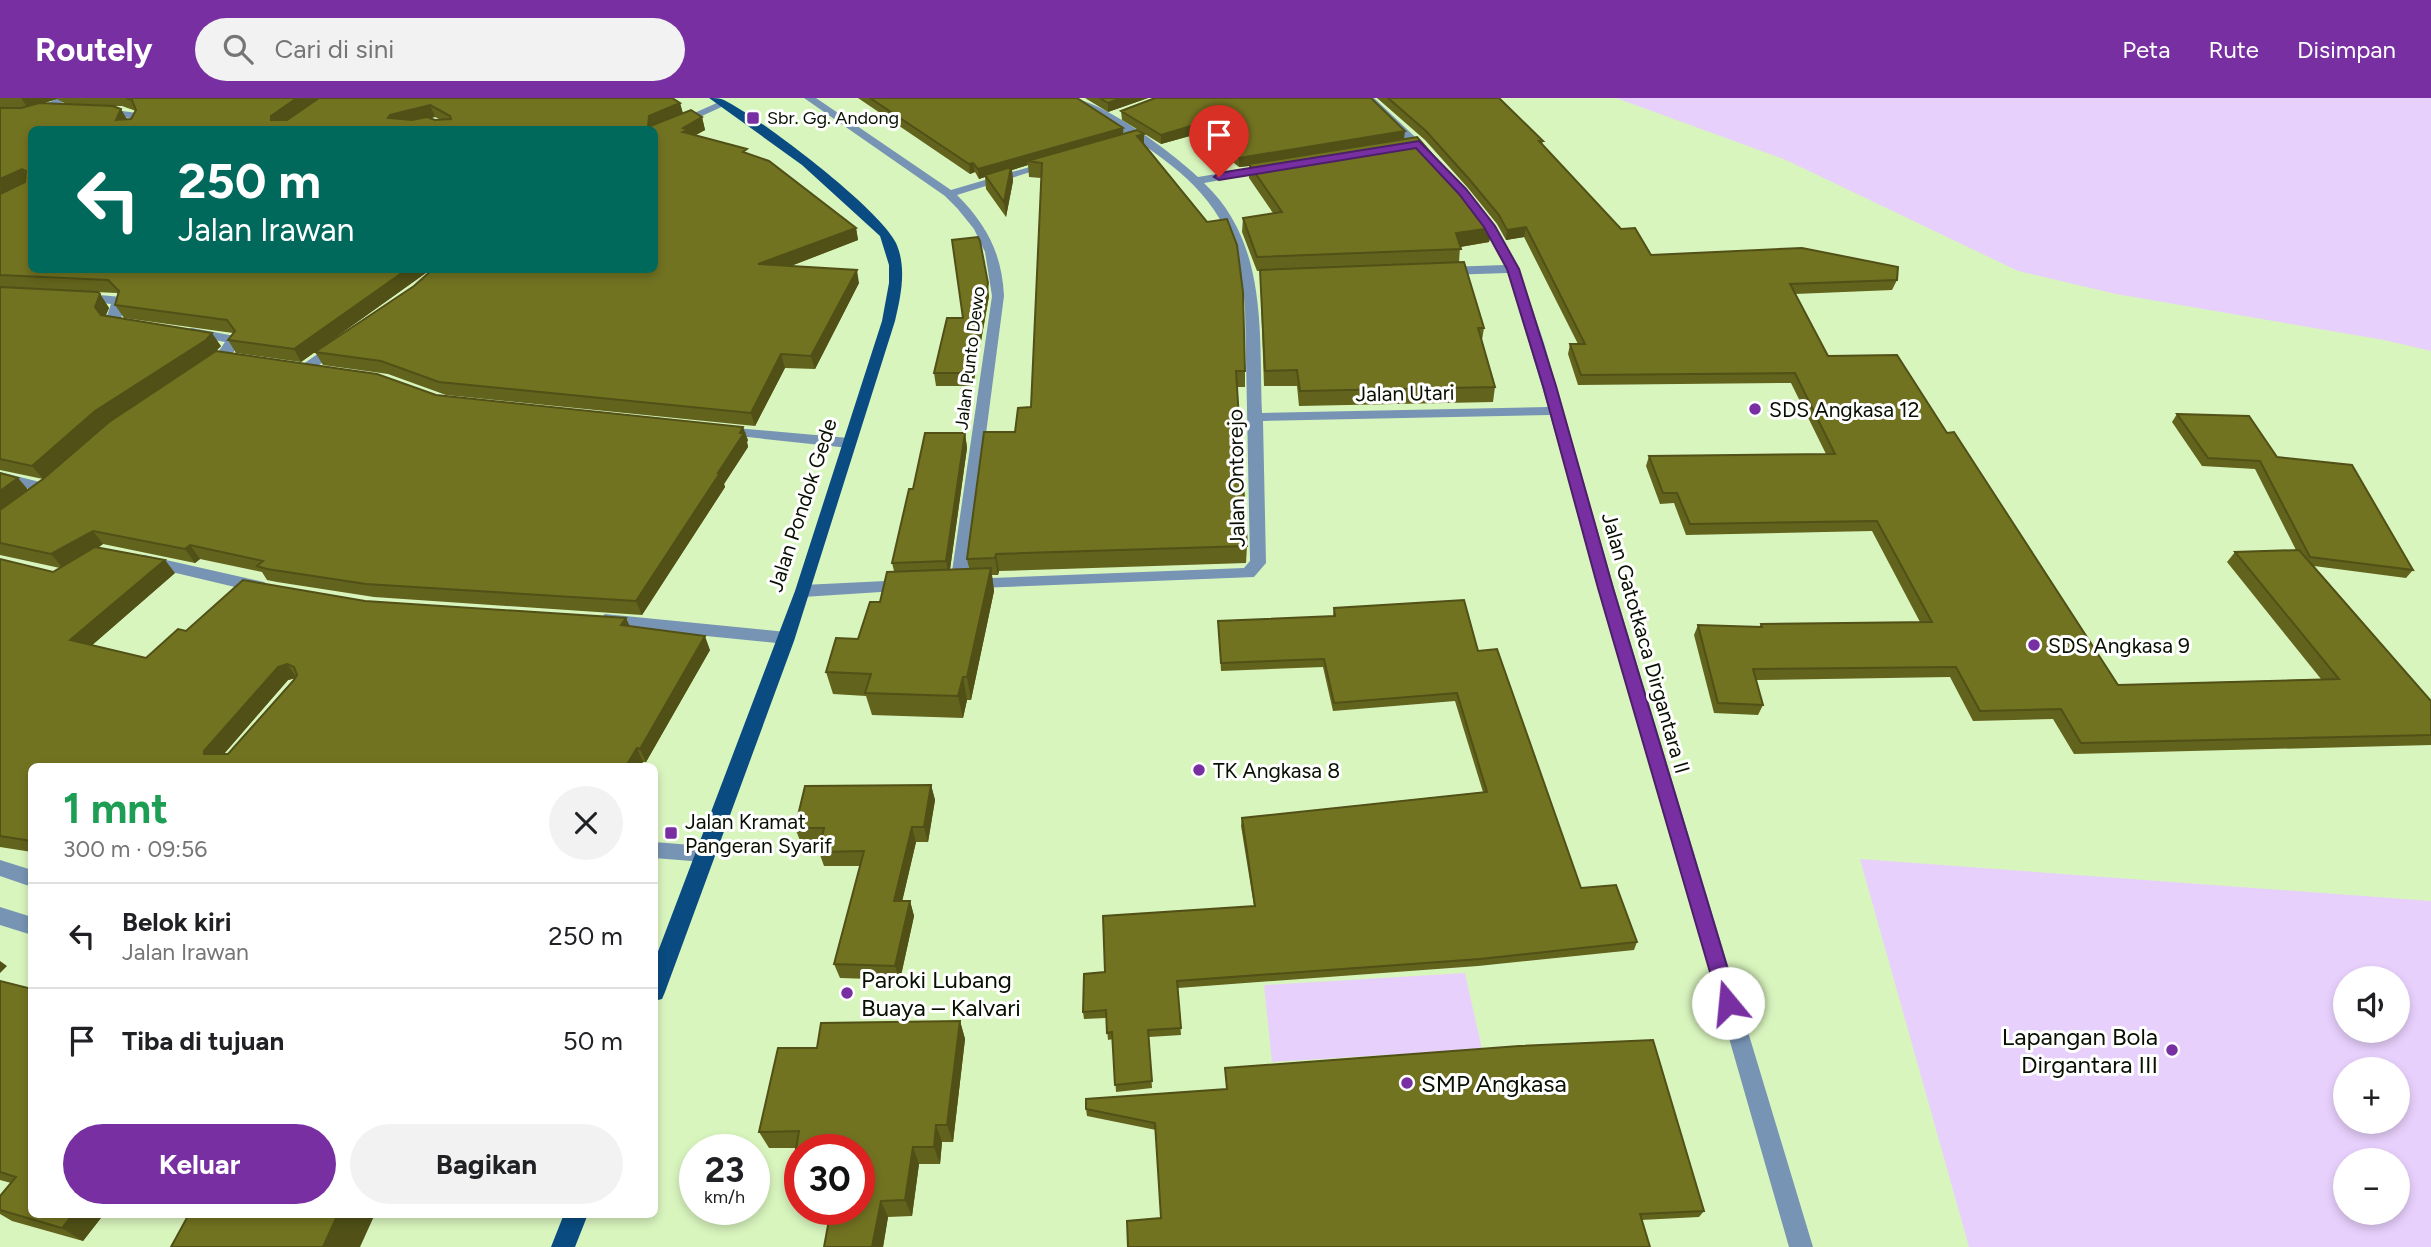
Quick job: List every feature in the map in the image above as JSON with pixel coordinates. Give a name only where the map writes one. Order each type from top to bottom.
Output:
[{"type":"main road","name":"Jalan Pondok Gede","points":[[658,970],[803,591],[892,306],[895,268],[891,246],[873,221],[824,176],[719,101]]},
{"type":"main road","points":[[563,1247],[574,1218]]},
{"type":"street","points":[[49,109],[67,98]]},
{"type":"street","name":"Jalan Punto Dewo","points":[[809,98],[949,194],[970,213],[994,255],[998,296],[951,585]]},
{"type":"street","name":"Jalan Ontorejo","points":[[951,585],[1252,571],[1258,563],[1257,278],[1234,230],[1216,204],[1171,158],[1135,140],[1110,118],[1073,98]]},
{"type":"street","points":[[1368,98],[1412,146],[1436,163]]},
{"type":"street","points":[[658,133],[719,101]]},
{"type":"street","points":[[0,114],[29,114],[49,109],[121,111],[133,115],[135,121],[132,126]]},
{"type":"street","points":[[1110,118],[1125,113]]},
{"type":"street","points":[[949,194],[1065,160]]},
{"type":"street","points":[[1194,181],[1287,166]]},
{"type":"street","name":"Jalan Gatotkaca Dirgantara II","points":[[1469,200],[1489,226],[1513,269],[1801,1247]]},
{"type":"street","points":[[1427,272],[1513,269]]},
{"type":"street","points":[[64,296],[116,300],[119,306],[113,319],[115,323],[149,327]]},
{"type":"street","points":[[174,330],[230,338],[233,344],[216,361],[255,362]]},
{"type":"street","points":[[328,373],[298,369],[350,335]]},
{"type":"street","name":"Jalan Utari","points":[[1256,417],[1555,411]]},
{"type":"street","points":[[712,429],[849,443]]},
{"type":"street","points":[[0,477],[52,484],[28,503]]},
{"type":"street","points":[[131,557],[276,591]]},
{"type":"street","points":[[803,591],[920,586]]},
{"type":"street","points":[[583,618],[786,638]]},
{"type":"street","points":[[658,850],[704,854]]},
{"type":"street","points":[[0,868],[28,878]]},
{"type":"street","points":[[0,916],[28,925]]},
{"type":"shaded area","points":[[1616,98],[2431,98],[2431,351],[2384,340],[2116,294],[2018,271],[1786,160]]},
{"type":"shaded area","name":"Lapangan Bola Dirgantara III","points":[[1860,859],[2431,901],[2431,1247],[1969,1247]]},
{"type":"shaded area","points":[[1465,973],[1482,1049],[1272,1062],[1264,985]]},
{"type":"building","points":[[126,98],[297,98],[271,116],[271,120],[287,120],[319,98],[672,98],[680,103],[649,116],[648,126],[28,126],[28,273],[402,273],[294,349],[228,340],[235,331],[227,320],[115,305],[119,291],[108,280],[0,275],[0,194],[25,182],[26,171],[22,169],[0,179],[0,108],[21,108],[39,103],[113,106],[121,109],[116,120],[131,119],[136,110],[132,100]],"holes":[[[430,105],[451,119],[435,120],[427,117],[412,120],[388,118],[390,115]]]},
{"type":"building","points":[[870,98],[1077,98],[1123,128],[978,169],[973,163],[969,164]]},
{"type":"building","points":[[1100,98],[1121,98],[1108,103]]},
{"type":"building","points":[[1155,98],[1371,98],[1405,131],[1239,158],[1197,124],[1161,135],[1121,111]]},
{"type":"building","points":[[1388,98],[1499,98],[1543,141],[1539,141],[1621,229],[1635,228],[1651,255],[1802,248],[1898,267],[1897,280],[1790,284],[1828,356],[1897,355],[1947,433],[1954,432],[2118,685],[2339,679],[2235,552],[2299,550],[2431,701],[2431,735],[2081,743],[2061,709],[1980,711],[1956,667],[1753,669],[1763,705],[1718,703],[1698,625],[1762,627],[1761,624],[1932,622],[1877,521],[1690,524],[1677,493],[1663,493],[1649,456],[1835,454],[1795,373],[1581,375],[1570,344],[1585,344],[1526,227],[1507,230],[1499,215],[1426,131]]},
{"type":"building","points":[[691,110],[702,117],[683,128],[688,130],[683,132],[747,149],[743,152],[769,161],[856,228],[758,264],[857,270],[811,356],[781,354],[751,413],[439,382],[381,361],[315,352],[414,286],[429,273],[658,273],[658,126],[651,126]]},
{"type":"building","points":[[1137,130],[1144,134],[1137,136],[1207,222],[1227,219],[1237,245],[1243,292],[1245,371],[1236,371],[1247,546],[996,554],[995,558],[967,559],[984,432],[1015,432],[1018,408],[1031,407],[1042,163],[1027,161]]},
{"type":"building","points":[[1417,137],[1484,214],[1492,228],[1456,233],[1461,249],[1257,257],[1243,218],[1282,212],[1249,164]]},
{"type":"building","points":[[1011,167],[1004,202],[985,175]]},
{"type":"building","points":[[978,237],[988,283],[971,373],[934,373],[947,318],[963,318],[952,240]]},
{"type":"building","points":[[1464,262],[1484,328],[1478,328],[1495,387],[1300,391],[1297,370],[1265,371],[1260,270]]},
{"type":"building","points":[[0,287],[98,292],[100,294],[95,307],[101,315],[212,333],[206,340],[95,411],[32,466],[0,459]]},
{"type":"building","points":[[216,351],[377,374],[436,395],[743,427],[740,433],[744,433],[636,601],[366,584],[267,569],[257,566],[263,561],[190,545],[185,549],[93,531],[51,554],[0,543],[0,510],[43,479],[109,422]]},
{"type":"building","points":[[2177,414],[2249,416],[2277,457],[2352,465],[2413,570],[2310,557],[2260,461],[2208,458]]},
{"type":"building","points":[[925,433],[965,433],[946,561],[892,563],[909,489],[913,489]]},
{"type":"building","points":[[0,473],[18,478],[0,491]]},
{"type":"building","points":[[95,547],[165,560],[70,640],[146,658],[178,629],[186,631],[243,580],[365,601],[626,618],[621,625],[705,636],[640,749],[637,748],[628,763],[28,763],[28,840],[0,836],[0,559],[53,572]],"holes":[[[287,664],[294,667],[297,675],[228,754],[204,754],[278,667]]]},
{"type":"building","points":[[991,568],[967,677],[963,677],[958,696],[865,693],[871,674],[826,672],[836,638],[858,639],[870,602],[880,602],[887,572]]},
{"type":"building","points":[[1464,600],[1478,651],[1497,649],[1581,888],[1616,885],[1637,942],[1480,959],[1177,981],[1181,1028],[1148,1030],[1152,1081],[1115,1085],[1112,1032],[1107,1033],[1106,1010],[1083,1012],[1084,974],[1105,972],[1103,916],[1255,906],[1242,818],[1487,792],[1457,693],[1334,703],[1324,659],[1221,663],[1218,621],[1335,616],[1334,608]]},
{"type":"building","points":[[931,785],[924,827],[912,827],[894,901],[910,901],[895,966],[834,964],[864,851],[819,852],[824,828],[795,828],[805,786]]},
{"type":"building","points":[[0,981],[28,988],[28,1218],[70,1218],[62,1228],[0,1210],[0,1196],[16,1177],[0,1172]]},
{"type":"building","points":[[960,1021],[947,1125],[936,1125],[934,1147],[913,1147],[905,1200],[881,1201],[872,1247],[824,1247],[828,1225],[875,1225],[875,1134],[759,1132],[778,1048],[817,1048],[821,1023]]},
{"type":"building","points":[[1653,1040],[1704,1211],[1640,1214],[1650,1247],[1128,1247],[1127,1221],[1161,1218],[1155,1123],[1086,1109],[1086,1099],[1227,1089],[1225,1068],[1519,1046]]},
{"type":"building","points":[[187,1218],[336,1218],[323,1247],[171,1247]]},
{"type":"place","name":"Sbr. Gg. Andong","points":[[753,118]]},
{"type":"place","name":"SDS Angkasa 12","points":[[1755,409]]},
{"type":"place","name":"SDS Angkasa 9","points":[[2034,645]]},
{"type":"place","name":"TK Angkasa 8","points":[[1199,770]]},
{"type":"place","name":"Jalan Kramat Pangeran Syarif","points":[[671,833]]},
{"type":"place","name":"Paroki Lubang Buaya – Kalvari","points":[[847,993]]},
{"type":"place","name":"Lapangan Bola Dirgantara III","points":[[2172,1050]]},
{"type":"place","name":"SMP Angkasa","points":[[1407,1083]]},
{"type":"route","points":[[1219,177],[1419,144],[1462,191],[1489,226],[1513,269],[1550,386],[1606,588],[1728,1003]]}]
